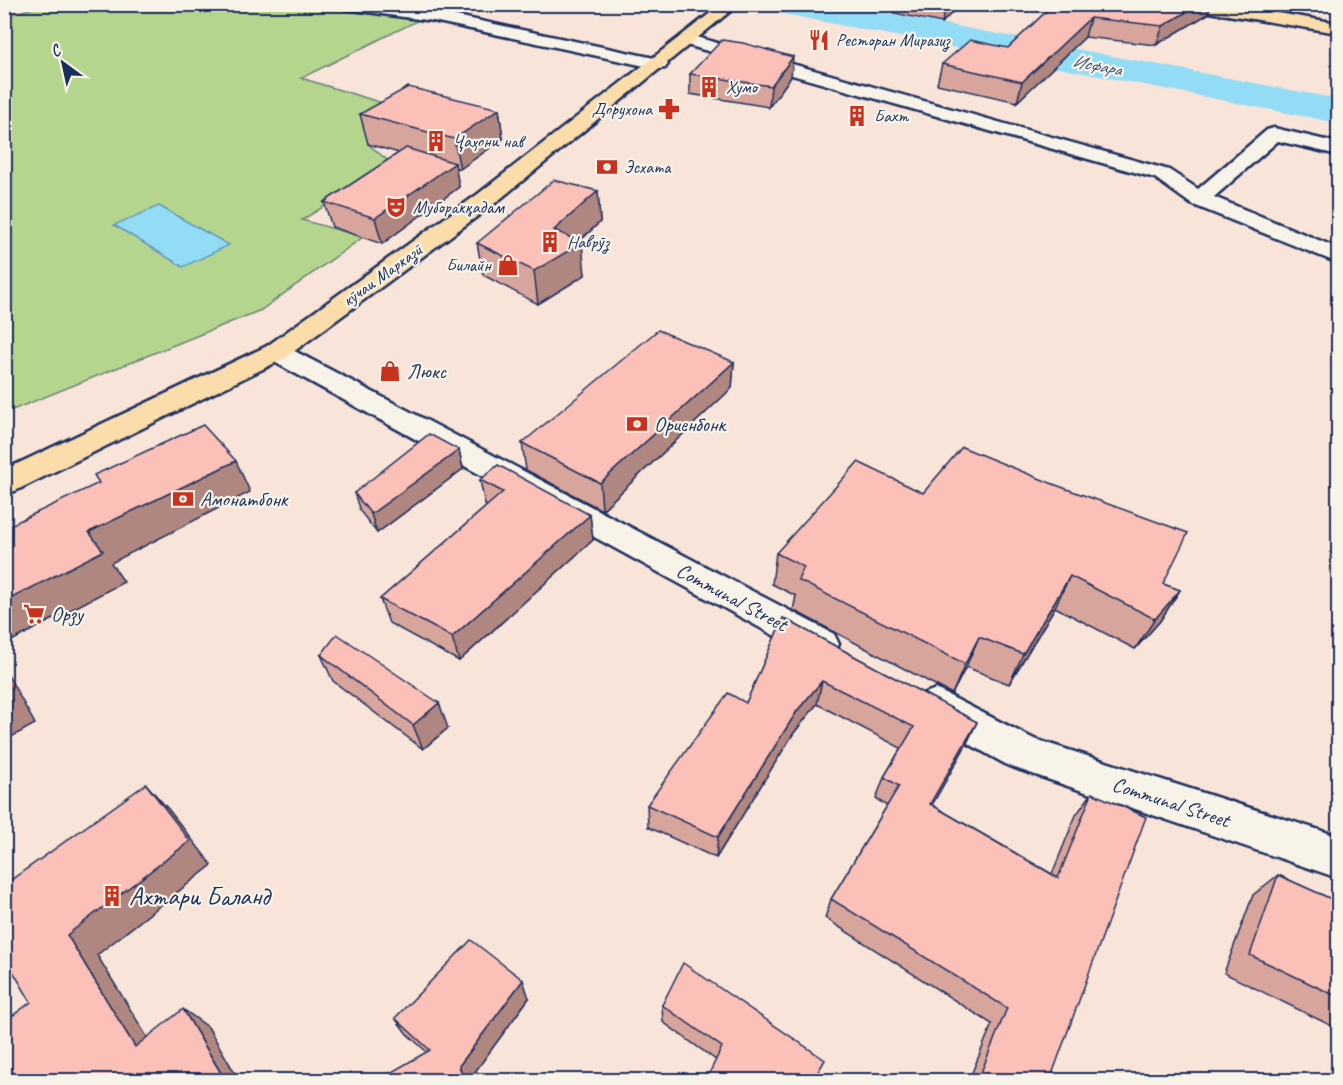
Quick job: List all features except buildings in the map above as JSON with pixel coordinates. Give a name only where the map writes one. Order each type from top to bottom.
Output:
[{"type":"main road","points":[[1191,4],[1338,28]]},
{"type":"main road","name":"кӯчаи Марказӣ","points":[[4,483],[276,352],[486,200],[729,7]]},
{"type":"street","points":[[345,4],[433,16],[658,64]]},
{"type":"street","points":[[689,40],[1162,174],[1199,199],[1338,256]]},
{"type":"street","points":[[1199,199],[1274,134],[1338,149]]},
{"type":"street","name":"Communal Street","points":[[276,352],[844,657]]},
{"type":"street","name":"Communal Street","points":[[907,690],[1023,753],[1338,857]]},
{"type":"green space","points":[[47,4],[339,4],[429,15],[301,78],[415,113],[368,144],[392,164],[302,220],[363,237],[261,310],[5,413],[5,16]]},
{"type":"water","points":[[159,206],[229,245],[183,267],[114,225]]},
{"type":"waterway","name":"Исфара","points":[[784,4],[1338,111]]},
{"type":"place","name":"Ресторан Миразиз","points":[[819,40]]},
{"type":"place","name":"Хумо","points":[[709,87]]},
{"type":"place","name":"Дорухона","points":[[669,109]]},
{"type":"place","name":"Бахт","points":[[857,116]]},
{"type":"place","name":"Ҷаҳони нав","points":[[436,141]]},
{"type":"place","name":"Эсхата","points":[[607,167]]},
{"type":"place","name":"Муборакқадам","points":[[396,207]]},
{"type":"place","name":"Наврӯз","points":[[550,242]]},
{"type":"place","name":"Билайн","points":[[508,265]]},
{"type":"place","name":"Люкс","points":[[390,371]]},
{"type":"place","name":"Ориенбонк","points":[[637,424]]},
{"type":"place","name":"Амонатбонк","points":[[183,499]]},
{"type":"place","name":"Орзу","points":[[34,614]]},
{"type":"place","name":"Ахтари Баланд","points":[[112,896]]}]
